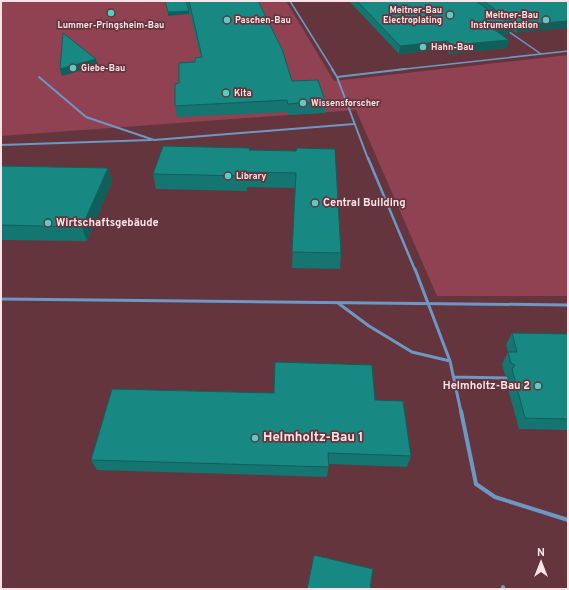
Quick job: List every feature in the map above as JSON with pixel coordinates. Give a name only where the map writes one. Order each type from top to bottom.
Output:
[{"type":"lane","points":[[290,1],[337,77],[354,124],[450,361],[476,484],[495,497],[568,520]]},
{"type":"lane","points":[[503,27],[540,54]]},
{"type":"lane","points":[[337,77],[568,51]]},
{"type":"lane","points":[[39,77],[86,117],[154,140]]},
{"type":"lane","points":[[1,145],[154,140],[354,124]]},
{"type":"lane","points":[[1,300],[568,305]]},
{"type":"lane","points":[[337,302],[369,326],[412,352],[450,361]]},
{"type":"lane","points":[[454,376],[506,378]]},
{"type":"shaded area","points":[[1,1],[286,1],[334,81],[568,55],[568,296],[437,296],[356,110],[1,136]]},
{"type":"building","points":[[165,1],[186,1],[189,11],[168,12]]},
{"type":"building","points":[[189,1],[258,1],[282,49],[292,81],[318,80],[325,101],[288,104],[287,100],[175,106],[175,84],[179,83],[179,63],[195,62],[195,58],[202,57]]},
{"type":"building","points":[[357,1],[476,1],[512,26],[492,28],[509,40],[452,45],[447,41],[400,46]]},
{"type":"building","name":"Meitner-Bau Instrumentation","points":[[483,1],[568,1],[568,21],[518,25]]},
{"type":"building","points":[[63,33],[96,59],[60,69]]},
{"type":"building","points":[[163,146],[250,148],[249,150],[296,151],[297,148],[335,149],[341,253],[292,252],[296,173],[246,172],[246,176],[153,174]]},
{"type":"building","name":"Wirtschaftsgebäude","points":[[1,166],[108,168],[82,227],[1,225]]},
{"type":"building","name":"Helmholtz-Bau 2","points":[[512,333],[568,334],[568,419],[525,418],[512,369],[515,365],[511,363],[508,352],[517,352]]},
{"type":"building","name":"Helmholtz-Bau 1","points":[[275,362],[372,365],[375,400],[403,401],[411,456],[328,453],[329,467],[91,460],[112,389],[274,393]]},
{"type":"building","points":[[314,555],[373,569],[370,589],[307,589]]},
{"type":"place","name":"Lummer-Pringsheim-Bau","points":[[111,13]]},
{"type":"place","name":"Meitner-Bau Electroplating","points":[[450,15]]},
{"type":"place","name":"Paschen-Bau","points":[[227,20]]},
{"type":"place","name":"Meitner-Bau Instrumentation","points":[[546,20]]},
{"type":"place","name":"Hahn-Bau","points":[[423,47]]},
{"type":"place","name":"Giebe-Bau","points":[[73,68]]},
{"type":"place","name":"Kita","points":[[226,93]]},
{"type":"place","name":"Wissensforscher","points":[[303,103]]},
{"type":"place","name":"Library","points":[[228,176]]},
{"type":"place","name":"Central Building","points":[[315,203]]},
{"type":"place","name":"Wirtschaftsgebäude","points":[[48,223]]},
{"type":"place","name":"Helmholtz-Bau 2","points":[[538,386]]},
{"type":"place","name":"Helmholtz-Bau 1","points":[[255,438]]}]
